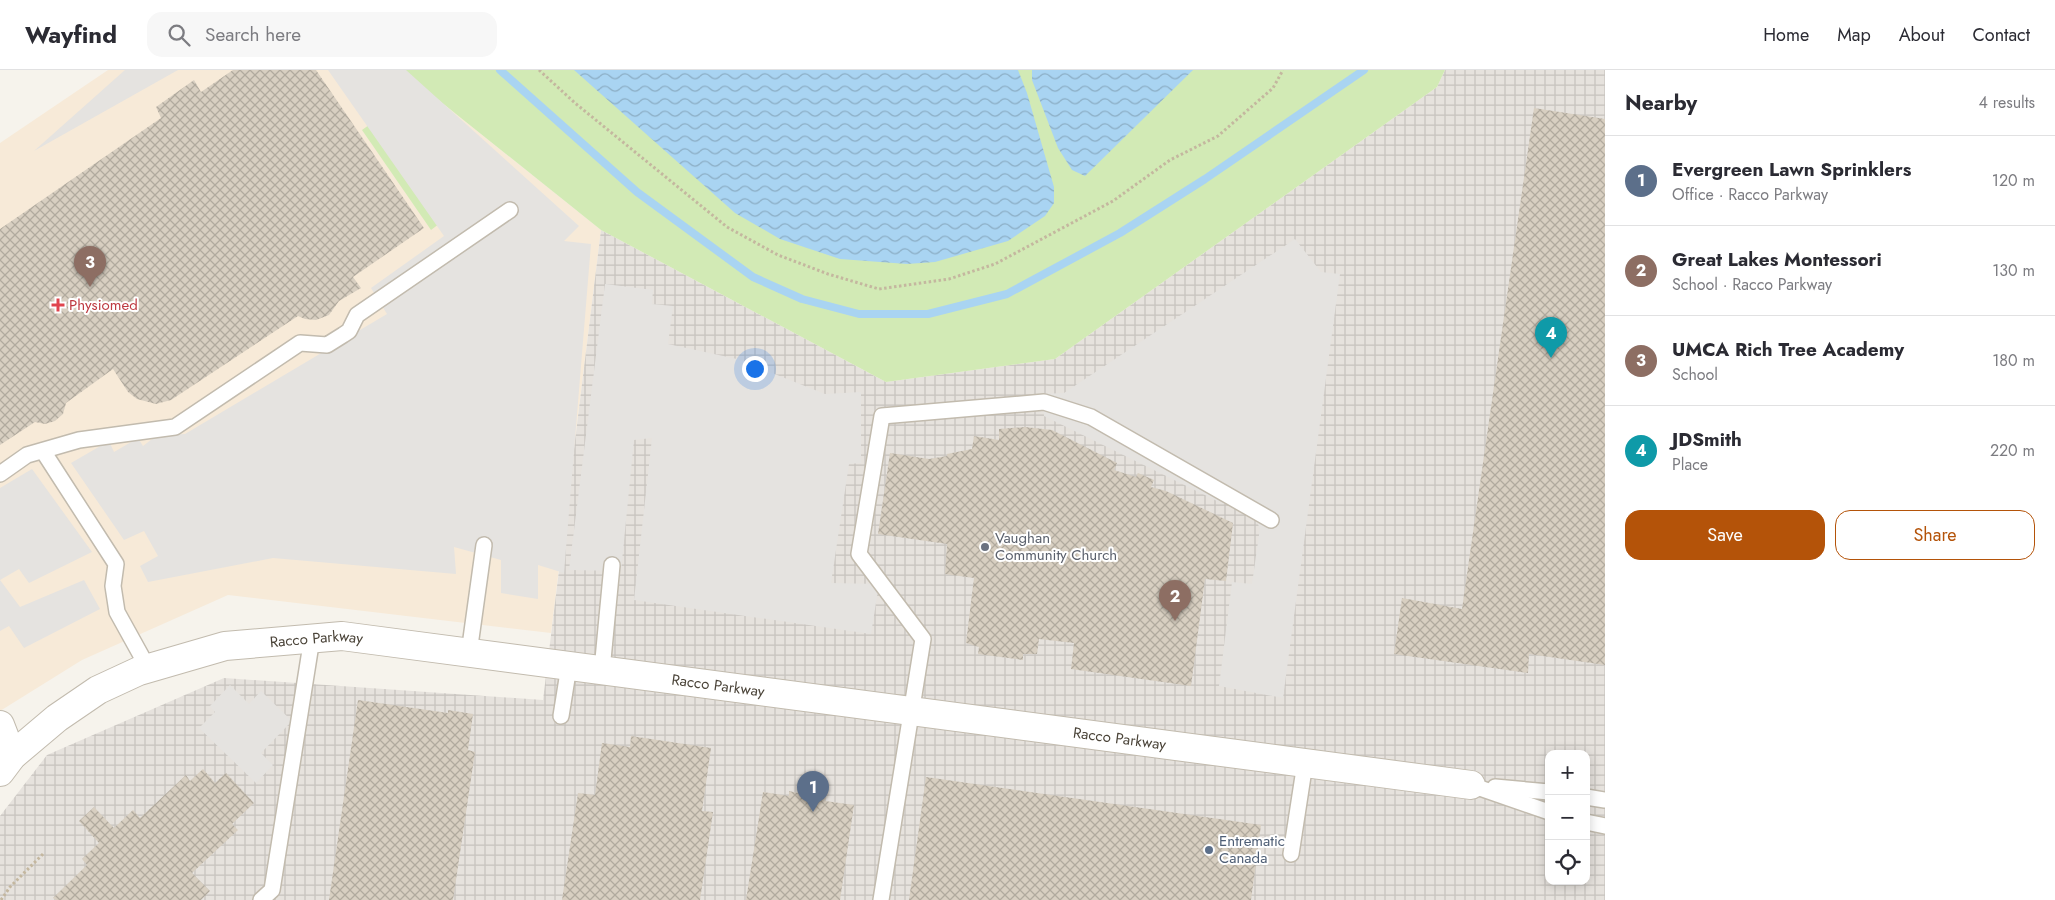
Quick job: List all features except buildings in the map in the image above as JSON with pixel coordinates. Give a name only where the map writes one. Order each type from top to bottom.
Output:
[{"type":"street","name":"Racco Parkway","points":[[4,760],[57,718],[98,690],[148,668],[225,646],[342,636],[1471,785]]},
{"type":"street","points":[[0,725],[4,760]]},
{"type":"lane","points":[[0,474],[27,455],[43,452],[79,440],[175,426],[300,343],[327,345],[349,331],[357,315],[510,210]]},
{"type":"lane","points":[[882,900],[923,639],[859,554],[882,416],[1044,402],[1091,417],[1271,520]]},
{"type":"lane","points":[[43,452],[116,564],[113,586],[117,612],[148,668]]},
{"type":"lane","points":[[469,652],[484,545]]},
{"type":"lane","points":[[602,670],[612,565]]},
{"type":"lane","points":[[261,900],[272,890],[312,638]]},
{"type":"lane","points":[[561,716],[569,666]]},
{"type":"lane","points":[[1291,854],[1305,763]]},
{"type":"lane","points":[[1471,785],[1545,792]]},
{"type":"lane","points":[[1471,785],[1545,811]]},
{"type":"lane","points":[[1590,798],[1605,800]]},
{"type":"lane","points":[[1590,823],[1605,826]]},
{"type":"path","points":[[539,70],[574,103],[727,228],[778,255],[828,274],[878,289],[949,278],[995,264],[1113,201],[1170,160],[1218,136],[1273,88],[1283,70]]},
{"type":"path","points":[[1,900],[10,887],[43,854]]},
{"type":"shaded area","points":[[108,70],[401,70],[601,230],[551,633],[228,595],[82,660],[0,711],[0,143]]},
{"type":"shaded area","points":[[125,70],[178,70],[34,151]]},
{"type":"shaded area","points":[[328,70],[406,70],[579,226],[564,241],[591,244],[564,573],[538,565],[538,599],[501,593],[501,560],[454,547],[456,574],[273,558],[148,582],[140,566],[158,556],[144,531],[124,540],[71,463],[109,441],[114,452],[138,438],[143,446],[156,436],[185,434],[387,314],[371,288],[444,236]]},
{"type":"shaded area","points":[[1445,70],[1605,70],[1605,900],[0,900],[0,816],[47,755],[224,678],[543,700],[601,230],[886,382],[1055,359],[1437,87]]},
{"type":"shaded area","points":[[1295,239],[1321,272],[1340,274],[1283,698],[1219,686],[1232,582],[1252,584],[1260,528],[1250,511],[1236,503],[1223,504],[1044,416],[1042,394],[1064,393]]},
{"type":"shaded area","points":[[605,284],[653,290],[652,304],[673,306],[668,344],[737,359],[825,394],[861,392],[861,463],[849,464],[831,583],[879,584],[871,634],[634,600],[652,438],[634,440],[621,571],[569,570]]},
{"type":"shaded area","points":[[32,469],[92,552],[29,583],[19,569],[0,580],[0,488]]},
{"type":"shaded area","points":[[0,580],[20,607],[84,580],[100,609],[24,648],[9,626],[0,631]]},
{"type":"shaded area","points":[[230,685],[249,704],[261,691],[292,721],[261,753],[273,765],[256,783],[199,728],[215,712],[210,706]]},
{"type":"green space","points":[[401,70],[1445,70],[1437,87],[1055,359],[886,382],[601,230]]},
{"type":"green space","points":[[376,120],[472,199],[431,230],[362,130]]},
{"type":"water","points":[[574,70],[1018,70],[1027,93],[1054,187],[1054,203],[1045,216],[1008,241],[935,262],[907,264],[840,259],[780,239],[735,213]]},
{"type":"water","points":[[1032,70],[1193,70],[1085,176],[1072,170],[1058,148],[1032,80]]},
{"type":"waterway","points":[[500,70],[637,192],[753,277],[802,299],[859,314],[928,314],[1007,294],[1120,233],[1205,179],[1364,70]]},
{"type":"place","name":"UMCA Rich Tree Academy","points":[[90,287]]},
{"type":"place","name":"Physiomed","points":[[58,305]]},
{"type":"place","name":"JDSmith","points":[[1551,358]]},
{"type":"place","name":"Vaughan Community Church","points":[[985,547]]},
{"type":"place","name":"Great Lakes Montessori","points":[[1175,621]]},
{"type":"place","name":"Evergreen Lawn Sprinklers","points":[[813,812]]},
{"type":"place","name":"Entrematic Canada","points":[[1209,850]]}]
